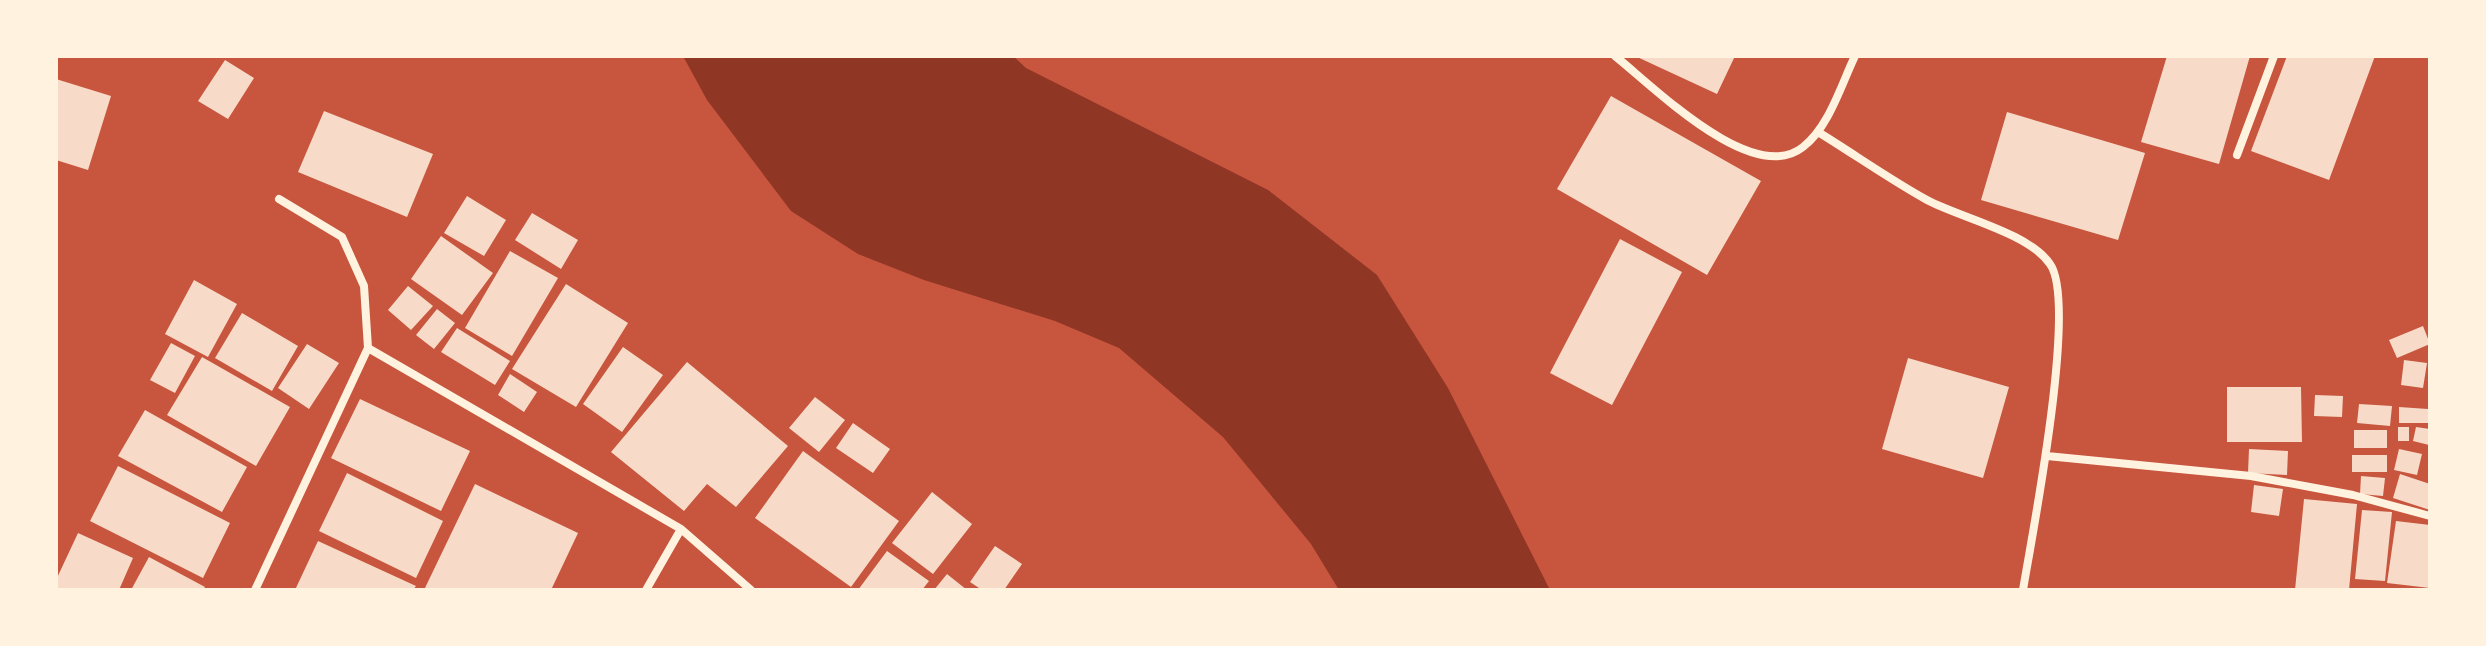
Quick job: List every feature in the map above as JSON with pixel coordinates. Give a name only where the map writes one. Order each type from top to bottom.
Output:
[{"type":"street","points":[[1615,56],[1729,145],[1754,156],[1787,156],[1803,148],[1818,132],[1855,56]]},
{"type":"street","points":[[2237,155],[2274,56]]},
{"type":"street","points":[[1818,132],[1927,200],[2032,246],[2052,265],[2060,309],[2047,456],[2023,590]]},
{"type":"street","points":[[255,590],[368,348],[364,286],[342,237],[279,199]]},
{"type":"street","points":[[368,348],[681,529],[751,590]]},
{"type":"street","points":[[2047,456],[2251,476],[2353,495],[2430,516]]},
{"type":"street","points":[[646,590],[681,529]]},
{"type":"shaded area","points":[[683,56],[1013,56],[1026,68],[1268,190],[1377,275],[1448,388],[1550,590],[1339,590],[1311,544],[1223,437],[1119,348],[1055,321],[924,280],[858,254],[791,211],[707,100]]},
{"type":"building","points":[[1635,56],[1735,56],[1717,94]]},
{"type":"building","points":[[2167,56],[2250,56],[2219,164],[2141,142]]},
{"type":"building","points":[[2287,56],[2375,56],[2329,180],[2251,151]]},
{"type":"building","points":[[225,60],[254,78],[228,119],[198,101]]},
{"type":"building","points":[[56,79],[111,96],[88,170],[56,160]]},
{"type":"building","points":[[1611,96],[1761,181],[1707,275],[1557,189]]},
{"type":"building","points":[[324,111],[433,154],[407,217],[298,172]]},
{"type":"building","points":[[2007,112],[2145,153],[2118,240],[1981,200]]},
{"type":"building","points":[[467,196],[506,220],[484,256],[444,233]]},
{"type":"building","points":[[532,213],[578,240],[561,269],[515,240]]},
{"type":"building","points":[[441,236],[493,273],[462,315],[411,279]]},
{"type":"building","points":[[1620,239],[1682,272],[1612,405],[1550,373]]},
{"type":"building","points":[[510,251],[558,278],[512,356],[465,328]]},
{"type":"building","points":[[194,280],[237,304],[208,357],[165,334]]},
{"type":"building","points":[[566,284],[628,323],[576,407],[512,369]]},
{"type":"building","points":[[408,286],[433,306],[411,330],[388,310]]},
{"type":"building","points":[[437,309],[455,323],[434,349],[416,335]]},
{"type":"building","points":[[242,313],[298,346],[272,391],[215,358]]},
{"type":"building","points":[[2423,326],[2430,344],[2397,358],[2389,340]]},
{"type":"building","points":[[457,328],[510,361],[495,385],[441,352]]},
{"type":"building","points":[[171,343],[195,356],[175,393],[150,380]]},
{"type":"building","points":[[307,344],[339,363],[309,409],[278,388]]},
{"type":"building","points":[[623,347],[663,375],[622,432],[583,404]]},
{"type":"building","points":[[202,357],[290,407],[256,466],[167,415]]},
{"type":"building","points":[[1908,358],[2009,387],[1983,478],[1882,449]]},
{"type":"building","points":[[2404,360],[2427,363],[2423,388],[2401,385]]},
{"type":"building","points":[[687,362],[788,446],[736,507],[707,484],[684,511],[611,452]]},
{"type":"building","points":[[510,374],[537,392],[524,412],[498,395]]},
{"type":"building","points":[[2227,387],[2301,387],[2302,442],[2227,442]]},
{"type":"building","points":[[2315,395],[2343,396],[2342,417],[2314,416]]},
{"type":"building","points":[[815,397],[845,420],[819,452],[789,428]]},
{"type":"building","points":[[360,399],[470,451],[441,511],[331,458]]},
{"type":"building","points":[[2359,404],[2392,406],[2390,426],[2357,423]]},
{"type":"building","points":[[2399,407],[2428,409],[2428,423],[2399,423]]},
{"type":"building","points":[[145,410],[247,467],[222,512],[118,456]]},
{"type":"building","points":[[853,423],[890,449],[873,473],[836,448]]},
{"type":"building","points":[[2398,427],[2409,427],[2409,441],[2398,441]]},
{"type":"building","points":[[2416,427],[2430,429],[2429,445],[2413,441]]},
{"type":"building","points":[[2354,430],[2387,430],[2387,448],[2354,448]]},
{"type":"building","points":[[2249,449],[2288,451],[2287,475],[2248,473]]},
{"type":"building","points":[[2399,449],[2422,454],[2417,475],[2394,470]]},
{"type":"building","points":[[803,451],[899,521],[851,587],[755,518]]},
{"type":"building","points":[[2352,455],[2387,455],[2387,472],[2352,472]]},
{"type":"building","points":[[118,466],[230,523],[203,578],[90,521]]},
{"type":"building","points":[[347,473],[443,521],[416,578],[319,531]]},
{"type":"building","points":[[2400,474],[2430,484],[2430,510],[2393,498]]},
{"type":"building","points":[[2361,476],[2385,478],[2383,496],[2360,494]]},
{"type":"building","points":[[475,484],[578,533],[551,590],[424,590]]},
{"type":"building","points":[[2254,485],[2283,489],[2279,516],[2251,512]]},
{"type":"building","points":[[932,492],[972,524],[933,574],[892,543]]},
{"type":"building","points":[[2304,499],[2357,504],[2349,590],[2295,590]]},
{"type":"building","points":[[2362,510],[2392,512],[2385,581],[2355,579]]},
{"type":"building","points":[[2396,521],[2430,525],[2430,588],[2387,583]]},
{"type":"building","points":[[78,533],[133,558],[119,590],[56,590],[56,580]]},
{"type":"building","points":[[318,541],[416,586],[413,590],[295,590]]},
{"type":"building","points":[[995,546],[1022,564],[1004,590],[982,590],[970,582]]},
{"type":"building","points":[[887,551],[929,581],[922,590],[858,590]]},
{"type":"building","points":[[149,557],[205,587],[203,590],[131,590]]},
{"type":"building","points":[[947,574],[967,590],[934,590]]}]
